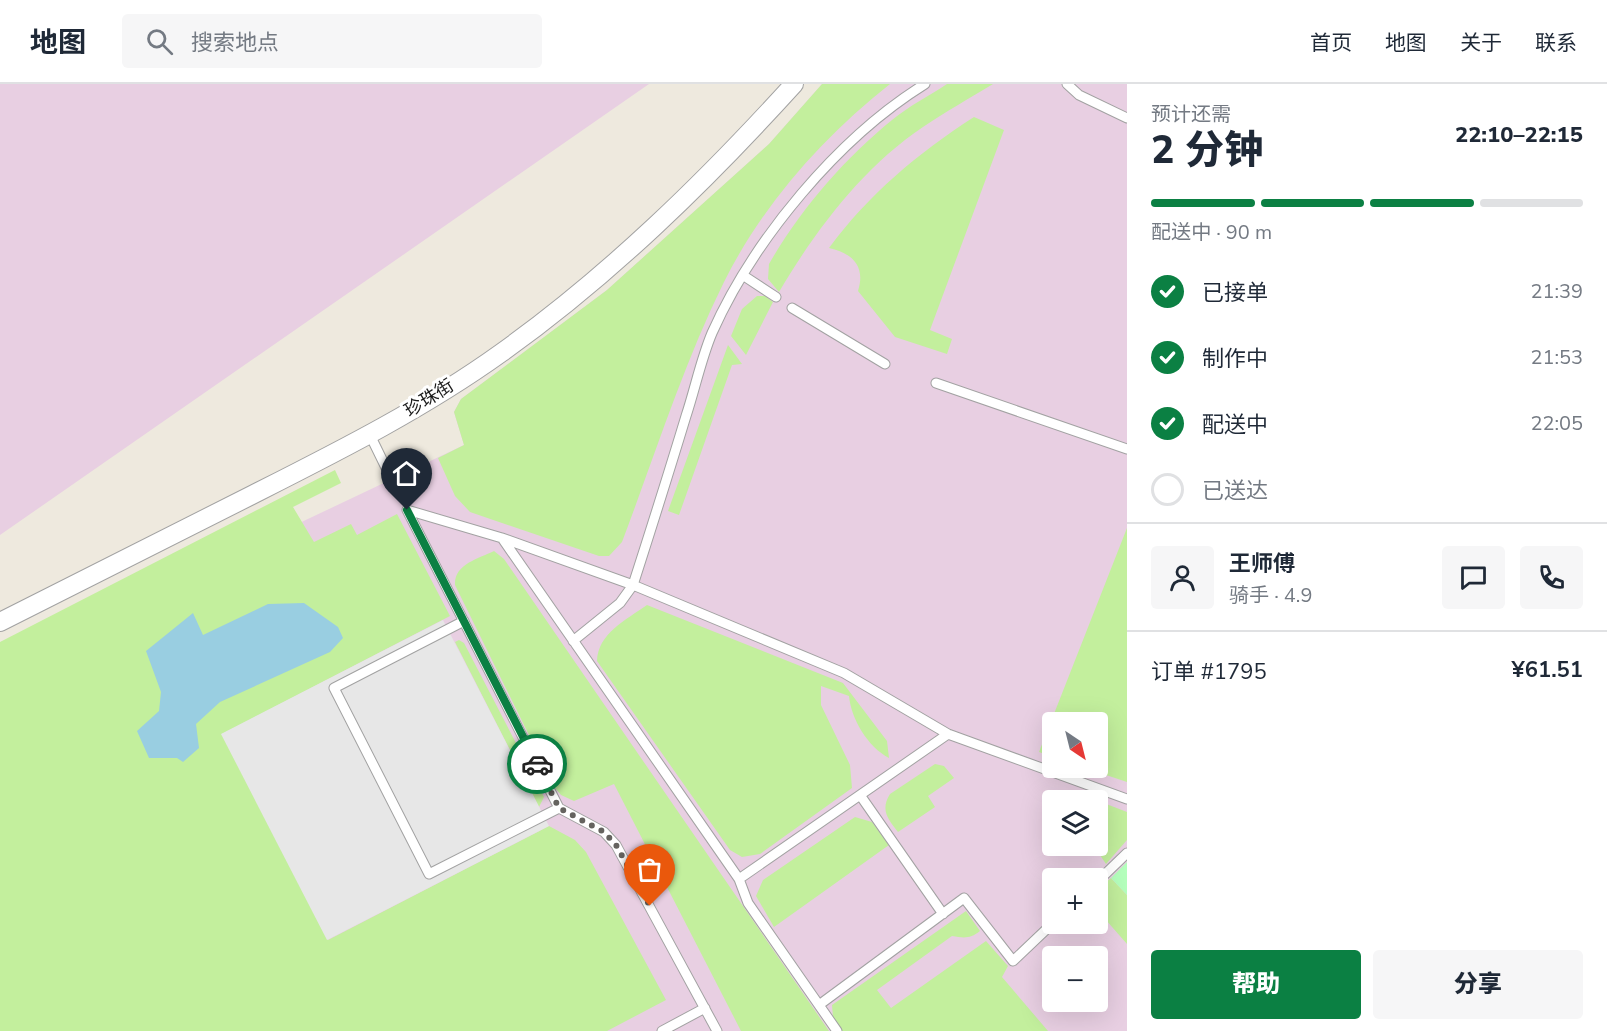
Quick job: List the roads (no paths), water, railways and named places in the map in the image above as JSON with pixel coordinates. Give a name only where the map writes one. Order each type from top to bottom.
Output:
[{"type":"street","name":"珍珠街","points":[[0,621],[370,435],[500,354],[586,288],[654,228],[745,138],[794,84]]},
{"type":"lane","points":[[573,641],[620,603],[633,585],[712,334],[744,276],[781,219],[823,171],[862,131],[926,84]]},
{"type":"lane","points":[[1067,84],[1079,95],[1127,118]]},
{"type":"lane","points":[[744,276],[776,297]]},
{"type":"lane","points":[[792,308],[885,364]]},
{"type":"lane","points":[[936,383],[1127,449]]},
{"type":"lane","points":[[370,435],[392,480]]},
{"type":"lane","points":[[717,1031],[616,845],[604,832],[559,808],[407,510],[502,538],[633,585],[844,673],[948,734],[1127,799]]},
{"type":"lane","points":[[502,538],[739,879],[748,903],[837,1031]]},
{"type":"lane","points":[[464,621],[334,688],[339,699],[429,874],[559,808]]},
{"type":"lane","points":[[739,879],[948,734]]},
{"type":"lane","points":[[860,795],[943,914]]},
{"type":"lane","points":[[1108,871],[1127,853]]},
{"type":"lane","points":[[819,1005],[964,898],[1013,961],[1042,933]]},
{"type":"lane","points":[[662,1031],[705,1008]]},
{"type":"water","points":[[304,603],[338,627],[343,638],[330,652],[220,702],[196,724],[199,748],[183,762],[177,758],[149,758],[137,731],[159,711],[161,692],[146,651],[193,613],[203,635],[268,604]]}]
